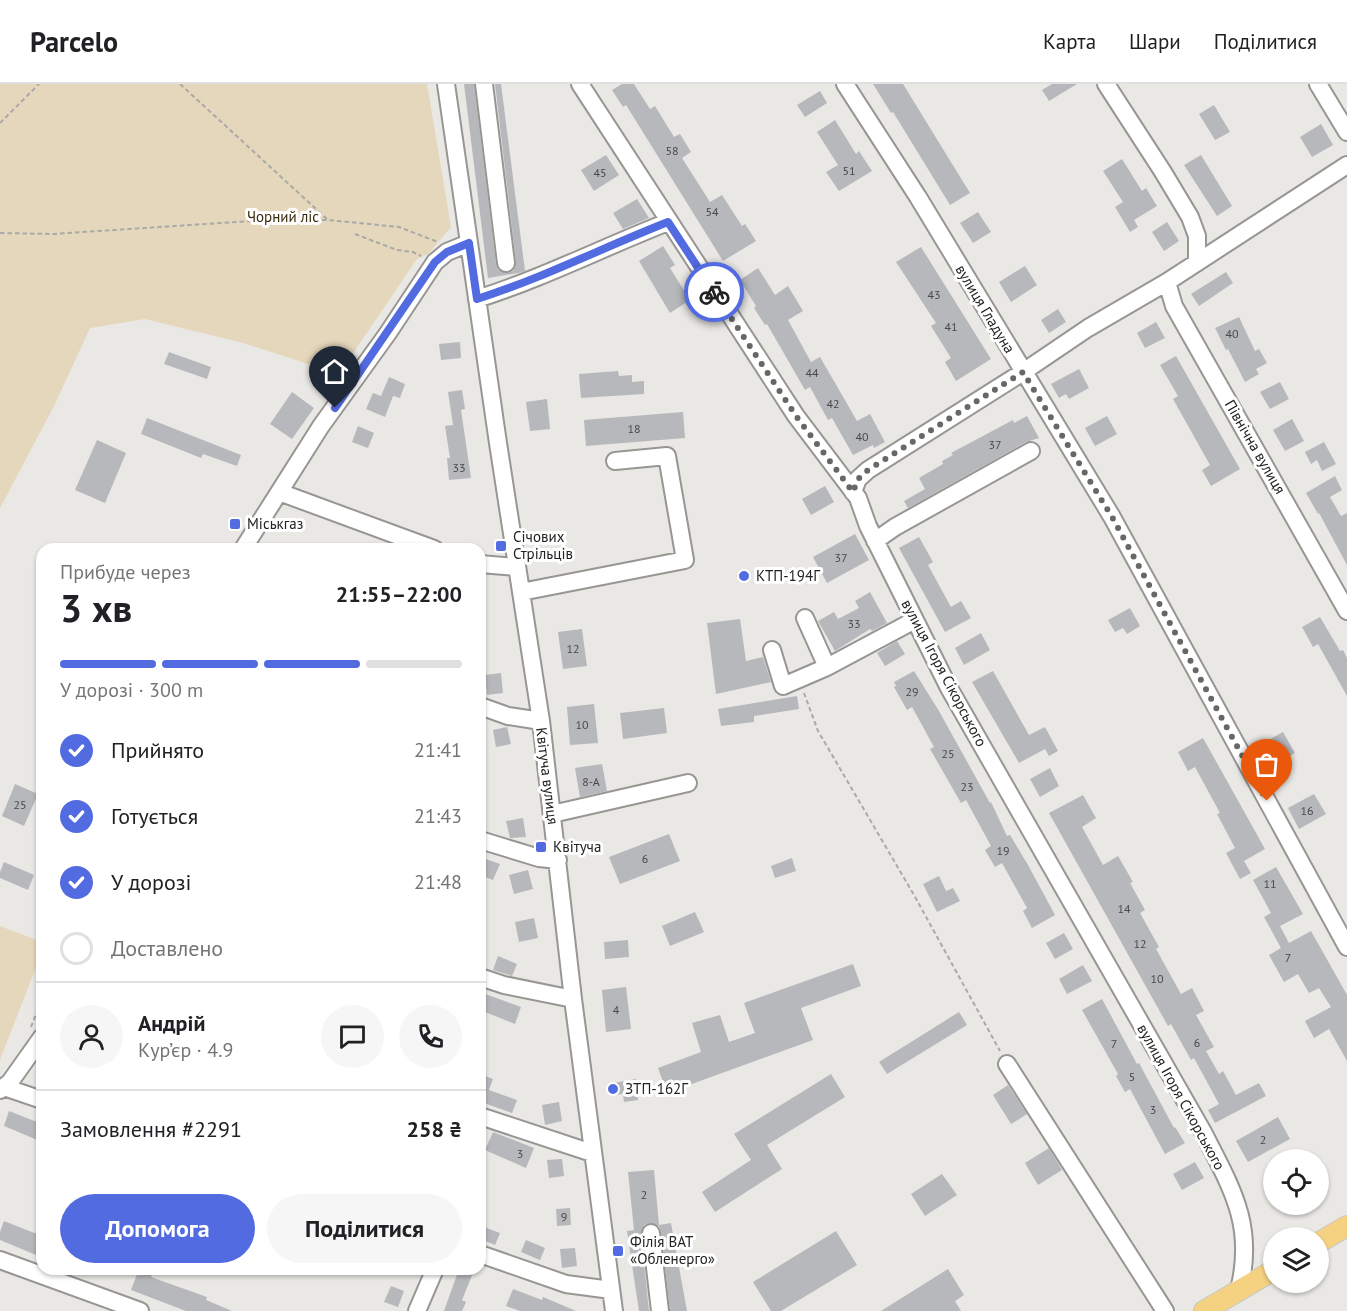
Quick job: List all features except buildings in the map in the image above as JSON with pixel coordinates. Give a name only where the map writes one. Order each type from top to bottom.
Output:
[{"type":"main road","points":[[1329,1237],[1347,1226]]},
{"type":"main road","points":[[1204,1311],[1263,1276]]},
{"type":"street","name":"Квітуча вулиця","points":[[446,84],[462,246],[477,299],[541,721],[592,1153],[614,1311]]},
{"type":"street","points":[[484,84],[506,263]]},
{"type":"street","name":"вулиця Ігоря Сікорського","points":[[580,84],[796,416],[858,498],[875,541],[949,688],[1203,1132],[1227,1180],[1241,1217],[1245,1245],[1239,1290]]},
{"type":"street","name":"вулиця Гладуна","points":[[845,84],[918,197],[1112,517],[1347,947]]},
{"type":"street","points":[[1106,84],[1190,217],[1197,236],[1197,261]]},
{"type":"street","points":[[1318,84],[1347,132]]},
{"type":"street","points":[[853,492],[858,479],[868,470],[1088,328],[1167,282],[1347,165]]},
{"type":"street","points":[[477,299],[521,285],[668,222]]},
{"type":"street","points":[[247,543],[321,426],[388,333],[435,262],[447,252],[462,246]]},
{"type":"street","name":"Північна вулиця","points":[[1167,282],[1174,306],[1347,611]]},
{"type":"street","points":[[875,541],[895,527],[1031,451]]},
{"type":"street","points":[[520,592],[685,560],[667,456],[615,461]]},
{"type":"street","points":[[279,492],[418,543]]},
{"type":"street","points":[[486,564],[517,567]]},
{"type":"street","points":[[805,618],[827,667]]},
{"type":"street","points":[[772,650],[783,686],[827,667],[915,620]]},
{"type":"street","points":[[486,708],[508,716],[541,721]]},
{"type":"street","points":[[552,814],[688,783]]},
{"type":"street","points":[[486,842],[539,858],[558,860]]},
{"type":"street","points":[[486,979],[504,985],[573,999]]},
{"type":"street","points":[[2,1089],[10,1082],[36,1045]]},
{"type":"street","points":[[1007,1064],[1165,1311]]},
{"type":"street","points":[[2,1089],[36,1098]]},
{"type":"street","points":[[486,1118],[592,1153]]},
{"type":"street","points":[[651,1233],[660,1311]]},
{"type":"street","points":[[486,1256],[566,1284],[611,1290]]},
{"type":"street","points":[[0,1260],[36,1273]]},
{"type":"street","points":[[41,1275],[140,1311]]},
{"type":"street","points":[[417,1311],[432,1275]]},
{"type":"path","points":[[0,123],[39,84]]},
{"type":"path","points":[[180,84],[328,220]]},
{"type":"path","points":[[0,233],[54,234],[250,221],[328,220],[399,227],[462,246]]},
{"type":"path","points":[[355,234],[398,250],[413,252],[435,262]]},
{"type":"path","points":[[799,680],[818,731],[914,895],[1007,1064]]},
{"type":"green space","name":"Чорний ліс","points":[[0,84],[427,84],[451,227],[428,254],[417,259],[345,365],[333,372],[243,343],[145,319],[90,328],[54,406],[0,508]]},
{"type":"green space","points":[[0,926],[36,940],[36,967],[0,1060]]},
{"type":"way so far","points":[[714,292],[796,416],[853,492],[858,479],[868,470],[1023,372],[1112,517],[1267,801]]},
{"type":"place","name":"Міськгаз","points":[[235,524]]},
{"type":"place","name":"Січових Стрільців","points":[[501,546]]},
{"type":"place","name":"КТП-194Г","points":[[744,576]]},
{"type":"place","name":"Квітуча","points":[[541,847]]},
{"type":"place","name":"ЗТП-162Г","points":[[613,1089]]},
{"type":"place","name":"Філія ВАТ «Обленерго»","points":[[618,1251]]},
{"type":"route","points":[[335,408],[435,262],[447,252],[469,243],[477,299],[544,276],[608,246],[668,222],[714,292]]}]
